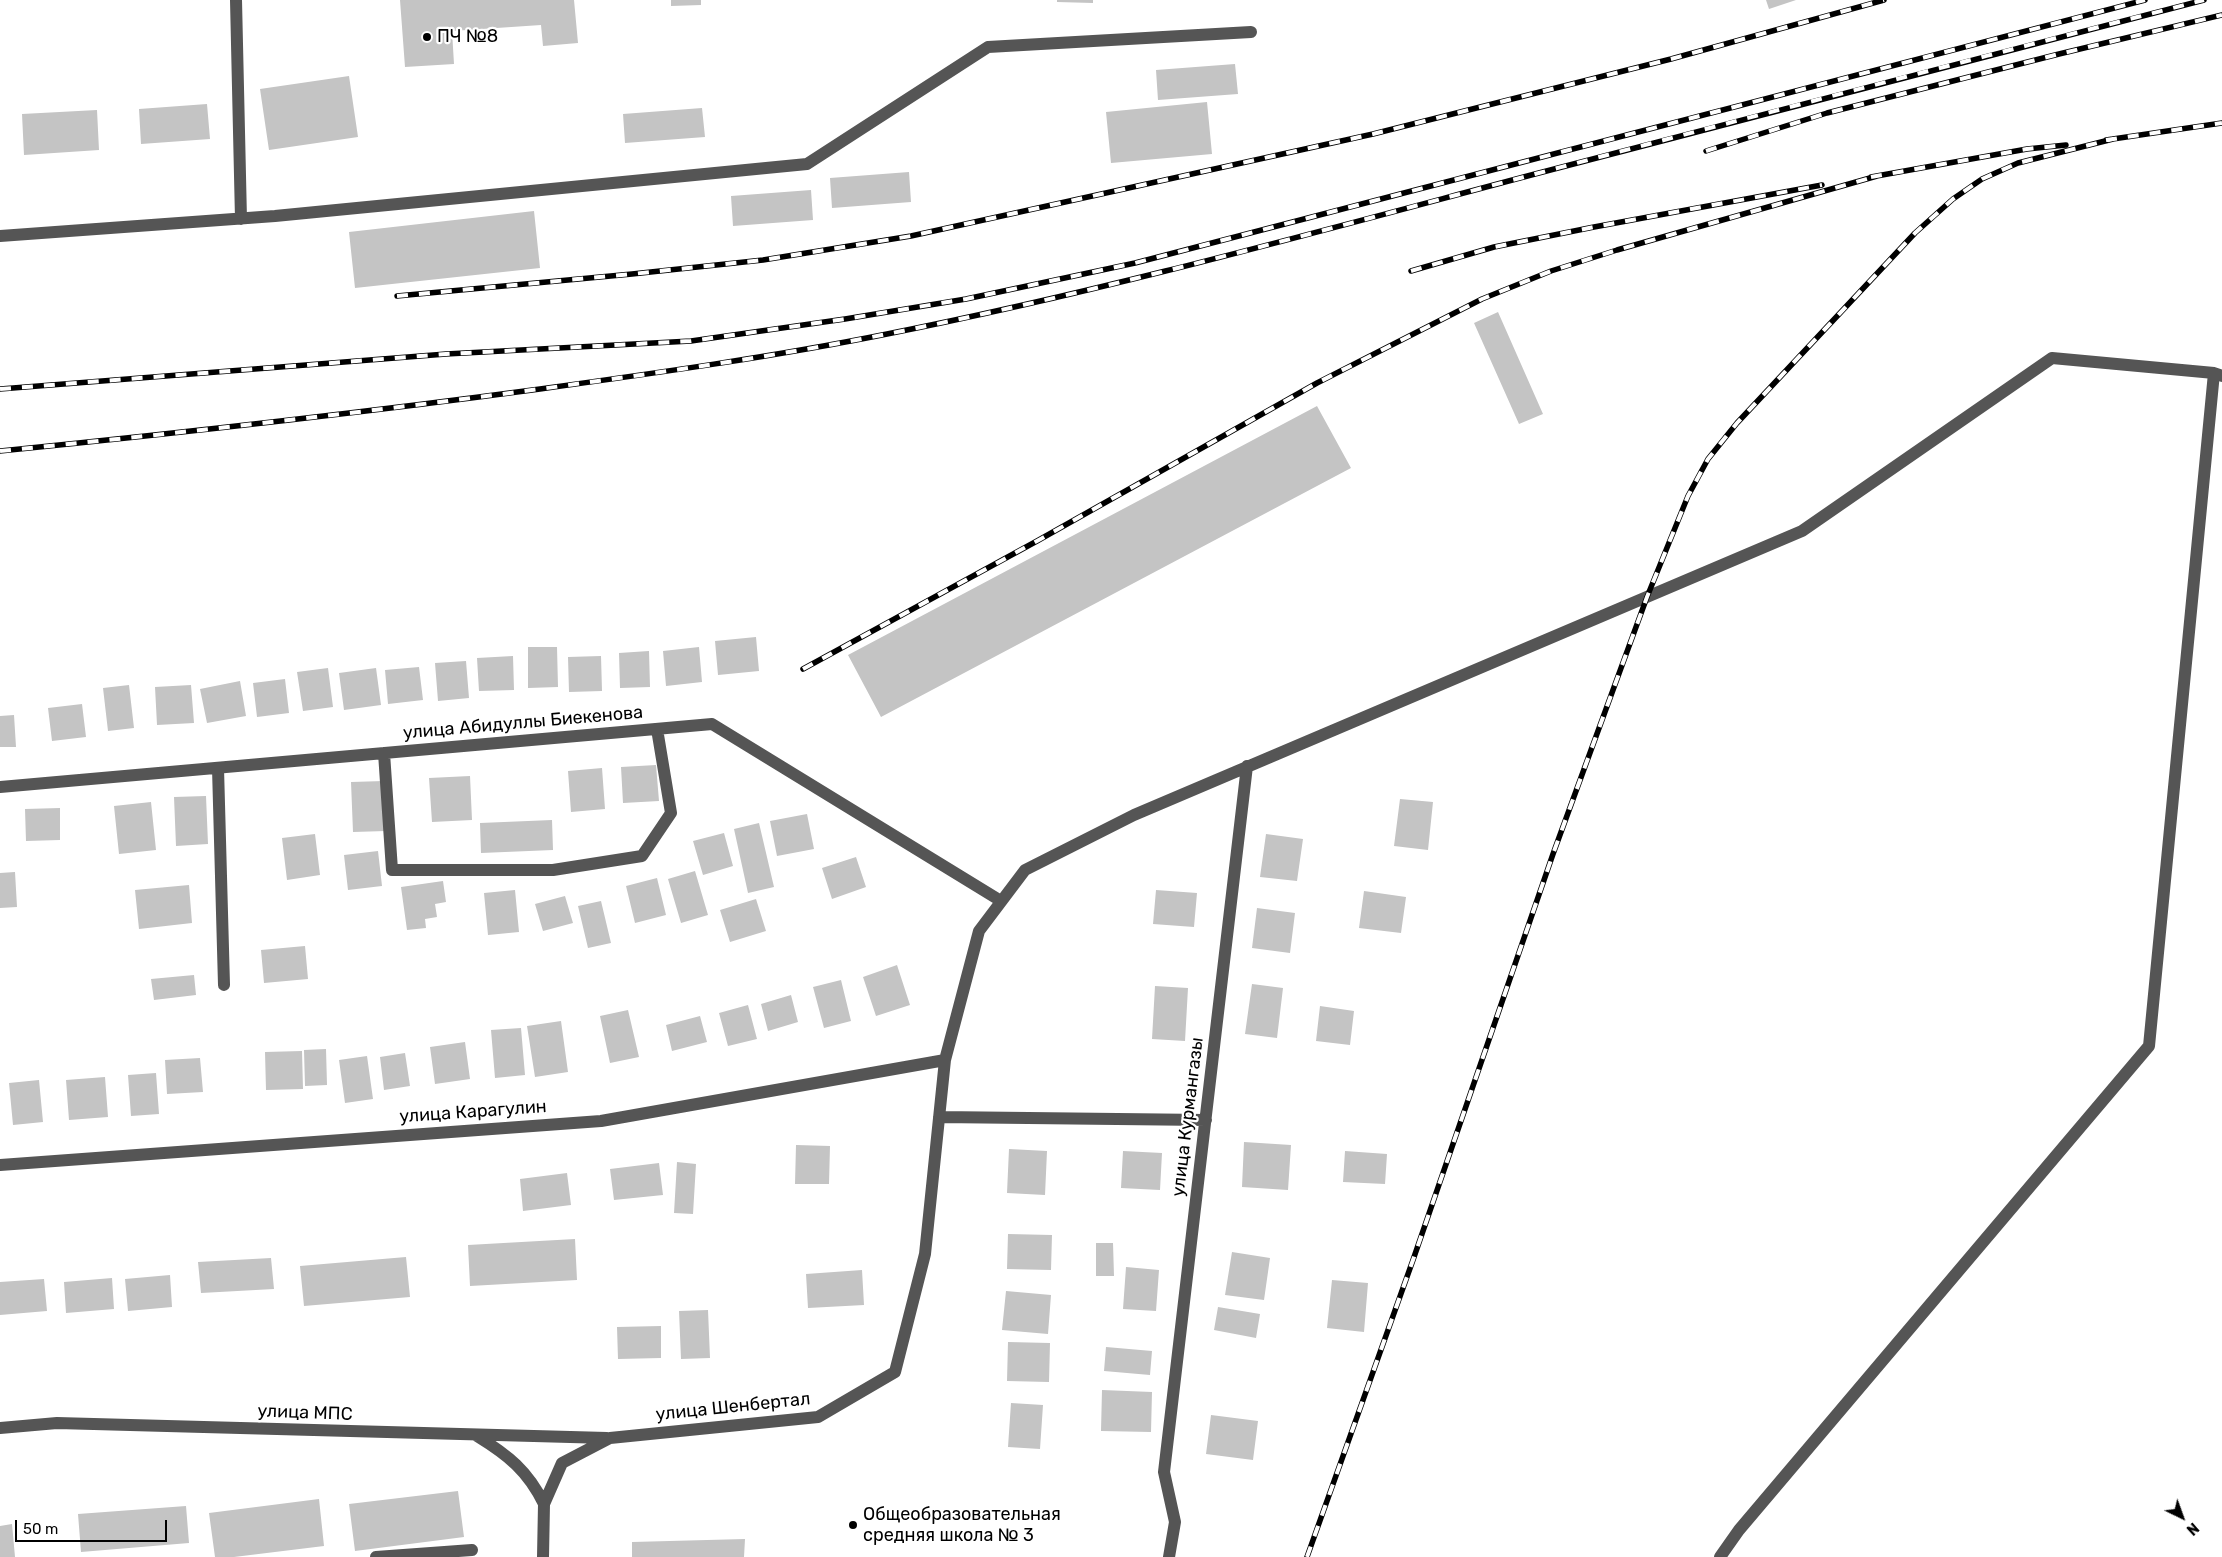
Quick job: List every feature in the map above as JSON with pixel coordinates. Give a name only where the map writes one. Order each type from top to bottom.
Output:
[{"type":"street","points":[[236,0],[241,218]]},
{"type":"street","points":[[0,236],[241,218],[807,164],[988,47],[1251,32]]},
{"type":"street","name":"улица Шенбертал","points":[[543,1557],[544,1504],[562,1463],[610,1438],[818,1416],[895,1372],[926,1254],[944,1060],[979,931],[1025,870],[1134,814],[1802,531],[2052,358],[2218,375]]},
{"type":"street","points":[[1720,1557],[1739,1530],[2149,1046],[2218,375]]},
{"type":"street","name":"улица Абидуллы Биекенова","points":[[0,787],[712,724],[1001,901]]},
{"type":"street","points":[[384,753],[392,870],[554,870],[642,856],[670,813],[657,729]]},
{"type":"street","name":"улица Курмангазы","points":[[1169,1557],[1175,1522],[1164,1472],[1247,766]]},
{"type":"street","points":[[218,768],[224,984]]},
{"type":"street","name":"улица Карагулин","points":[[0,1165],[601,1120],[944,1060]]},
{"type":"street","points":[[939,1117],[1206,1120]]},
{"type":"street","name":"улица МПС","points":[[0,1428],[57,1423],[610,1438]]},
{"type":"street","points":[[475,1435],[501,1451],[519,1466],[534,1484],[544,1504]]},
{"type":"street","points":[[376,1557],[472,1550]]},
{"type":"building","name":"ПЧ №8","points":[[400,0],[574,0],[578,43],[543,46],[541,25],[452,31],[454,64],[405,67]]},
{"type":"building","points":[[671,0],[701,0],[701,5],[671,6]]},
{"type":"building","points":[[1057,0],[1093,0],[1093,3],[1057,2]]},
{"type":"building","points":[[1766,0],[1796,0],[1769,9]]},
{"type":"building","points":[[1235,64],[1238,94],[1158,100],[1156,70]]},
{"type":"building","points":[[349,76],[358,137],[269,150],[260,89]]},
{"type":"building","points":[[1207,102],[1212,154],[1111,163],[1106,112]]},
{"type":"building","points":[[207,104],[210,139],[141,144],[139,109]]},
{"type":"building","points":[[702,108],[705,137],[625,143],[623,114]]},
{"type":"building","points":[[97,110],[99,150],[24,155],[22,114]]},
{"type":"building","points":[[909,172],[911,202],[832,208],[830,178]]},
{"type":"building","points":[[811,190],[813,220],[733,226],[731,196]]},
{"type":"building","points":[[534,211],[540,268],[355,288],[349,232]]},
{"type":"building","points":[[1498,312],[1543,414],[1519,424],[1474,323]]},
{"type":"building","points":[[1317,406],[1351,468],[881,717],[848,655]]},
{"type":"building","points":[[756,637],[759,671],[718,675],[715,641]]},
{"type":"building","points":[[528,647],[557,647],[558,687],[528,688]]},
{"type":"building","points":[[699,647],[702,682],[666,686],[663,651]]},
{"type":"building","points":[[649,651],[650,687],[620,688],[619,653]]},
{"type":"building","points":[[513,656],[514,690],[479,691],[477,658]]},
{"type":"building","points":[[601,656],[602,691],[569,692],[568,657]]},
{"type":"building","points":[[466,661],[469,698],[438,701],[435,663]]},
{"type":"building","points":[[419,667],[423,700],[388,704],[385,670]]},
{"type":"building","points":[[328,668],[333,707],[303,711],[297,672]]},
{"type":"building","points":[[376,668],[381,705],[344,710],[339,673]]},
{"type":"building","points":[[285,679],[289,713],[257,717],[253,683]]},
{"type":"building","points":[[240,681],[246,716],[207,723],[200,689]]},
{"type":"building","points":[[129,685],[134,728],[108,731],[103,688]]},
{"type":"building","points":[[191,685],[194,723],[157,725],[155,687]]},
{"type":"building","points":[[82,704],[86,737],[52,741],[48,708]]},
{"type":"building","points":[[14,715],[16,747],[0,747],[0,716]]},
{"type":"building","points":[[656,765],[659,801],[623,803],[621,767]]},
{"type":"building","points":[[602,768],[605,809],[571,812],[568,771]]},
{"type":"building","points":[[470,776],[472,820],[432,822],[429,778]]},
{"type":"building","points":[[384,781],[386,831],[353,832],[351,782]]},
{"type":"building","points":[[206,796],[208,844],[176,846],[174,797]]},
{"type":"building","points":[[1400,799],[1433,802],[1428,850],[1394,846]]},
{"type":"building","points":[[151,802],[156,850],[119,854],[114,806]]},
{"type":"building","points":[[60,808],[60,840],[26,841],[25,809]]},
{"type":"building","points":[[807,814],[814,849],[777,856],[770,821]]},
{"type":"building","points":[[552,820],[553,850],[481,853],[480,823]]},
{"type":"building","points":[[759,823],[774,887],[748,893],[734,829]]},
{"type":"building","points":[[724,833],[733,866],[703,875],[693,841]]},
{"type":"building","points":[[315,834],[320,875],[287,880],[282,838]]},
{"type":"building","points":[[1266,834],[1303,839],[1297,881],[1260,877]]},
{"type":"building","points":[[378,851],[382,886],[348,890],[344,855]]},
{"type":"building","points":[[856,857],[866,887],[832,899],[822,868]]},
{"type":"building","points":[[695,871],[708,915],[681,923],[668,879]]},
{"type":"building","points":[[15,872],[17,907],[0,908],[0,873]]},
{"type":"building","points":[[657,878],[666,915],[635,923],[626,886]]},
{"type":"building","points":[[443,881],[446,902],[435,904],[437,917],[425,919],[426,928],[407,930],[401,887]]},
{"type":"building","points":[[189,885],[192,923],[139,929],[135,890]]},
{"type":"building","points":[[515,890],[519,932],[488,935],[484,893]]},
{"type":"building","points":[[1156,890],[1197,893],[1194,927],[1153,924]]},
{"type":"building","points":[[1364,891],[1406,897],[1401,933],[1359,928]]},
{"type":"building","points":[[565,896],[573,923],[543,931],[535,904]]},
{"type":"building","points":[[756,899],[766,931],[730,942],[720,910]]},
{"type":"building","points":[[601,901],[611,943],[588,948],[578,906]]},
{"type":"building","points":[[1257,908],[1295,913],[1290,953],[1252,948]]},
{"type":"building","points":[[305,946],[308,979],[264,983],[261,950]]},
{"type":"building","points":[[897,965],[910,1005],[876,1016],[863,977]]},
{"type":"building","points":[[194,975],[196,995],[154,1000],[151,979]]},
{"type":"building","points":[[841,980],[851,1021],[824,1028],[813,987]]},
{"type":"building","points":[[1252,984],[1283,988],[1277,1038],[1245,1034]]},
{"type":"building","points":[[1155,986],[1188,988],[1185,1041],[1152,1039]]},
{"type":"building","points":[[791,995],[798,1022],[768,1031],[761,1004]]},
{"type":"building","points":[[748,1005],[757,1039],[728,1046],[719,1013]]},
{"type":"building","points":[[1320,1006],[1354,1011],[1350,1045],[1316,1041]]},
{"type":"building","points":[[628,1010],[639,1057],[610,1063],[600,1016]]},
{"type":"building","points":[[700,1016],[707,1042],[672,1051],[666,1025]]},
{"type":"building","points":[[561,1021],[568,1072],[535,1077],[527,1026]]},
{"type":"building","points":[[521,1028],[525,1075],[495,1078],[491,1030]]},
{"type":"building","points":[[465,1042],[470,1079],[435,1084],[430,1047]]},
{"type":"building","points":[[326,1049],[327,1085],[305,1086],[304,1050]]},
{"type":"building","points":[[302,1051],[303,1089],[266,1090],[265,1052]]},
{"type":"building","points":[[405,1053],[410,1086],[384,1090],[380,1057]]},
{"type":"building","points":[[367,1056],[373,1099],[345,1103],[339,1060]]},
{"type":"building","points":[[200,1058],[203,1092],[167,1094],[165,1060]]},
{"type":"building","points":[[156,1073],[159,1114],[131,1116],[128,1075]]},
{"type":"building","points":[[105,1077],[108,1117],[69,1120],[66,1080]]},
{"type":"building","points":[[39,1080],[43,1122],[13,1125],[9,1083]]},
{"type":"building","points":[[1244,1142],[1291,1145],[1288,1190],[1242,1187]]},
{"type":"building","points":[[796,1145],[830,1146],[829,1184],[795,1184]]},
{"type":"building","points":[[1009,1149],[1047,1151],[1045,1195],[1007,1193]]},
{"type":"building","points":[[1123,1151],[1162,1153],[1160,1190],[1121,1188]]},
{"type":"building","points":[[1345,1151],[1387,1154],[1385,1184],[1343,1182]]},
{"type":"building","points":[[677,1162],[696,1164],[693,1214],[674,1213]]},
{"type":"building","points":[[659,1163],[663,1195],[614,1200],[610,1169]]},
{"type":"building","points":[[567,1173],[571,1205],[523,1211],[520,1179]]},
{"type":"building","points":[[1008,1234],[1052,1235],[1051,1270],[1007,1269]]},
{"type":"building","points":[[575,1239],[577,1280],[470,1286],[468,1245]]},
{"type":"building","points":[[1096,1243],[1113,1243],[1114,1276],[1096,1276]]},
{"type":"building","points":[[1232,1252],[1270,1258],[1264,1300],[1225,1295]]},
{"type":"building","points":[[406,1257],[410,1297],[304,1306],[300,1266]]},
{"type":"building","points":[[271,1258],[274,1289],[201,1293],[198,1262]]},
{"type":"building","points":[[1126,1267],[1159,1270],[1156,1311],[1123,1309]]},
{"type":"building","points":[[862,1270],[864,1305],[808,1308],[806,1274]]},
{"type":"building","points":[[170,1275],[172,1307],[128,1311],[125,1279]]},
{"type":"building","points":[[112,1278],[114,1309],[66,1313],[64,1282]]},
{"type":"building","points":[[44,1279],[47,1311],[0,1315],[0,1282]]},
{"type":"building","points":[[1332,1280],[1368,1283],[1364,1332],[1327,1328]]},
{"type":"building","points":[[1006,1291],[1051,1295],[1048,1334],[1002,1330]]},
{"type":"building","points":[[1218,1307],[1260,1314],[1256,1338],[1214,1330]]},
{"type":"building","points":[[708,1310],[710,1358],[681,1359],[679,1311]]},
{"type":"building","points":[[661,1326],[661,1358],[618,1359],[617,1327]]},
{"type":"building","points":[[1008,1342],[1050,1343],[1049,1382],[1007,1381]]},
{"type":"building","points":[[1106,1347],[1152,1351],[1150,1375],[1104,1371]]},
{"type":"building","points":[[1102,1390],[1152,1392],[1151,1432],[1101,1431]]},
{"type":"building","points":[[1011,1403],[1043,1405],[1040,1449],[1008,1447]]},
{"type":"building","points":[[1211,1415],[1258,1421],[1253,1460],[1206,1454]]},
{"type":"building","points":[[458,1491],[464,1537],[355,1551],[349,1504]]},
{"type":"building","points":[[319,1499],[324,1546],[234,1557],[215,1557],[209,1513]]},
{"type":"building","points":[[186,1506],[189,1543],[81,1552],[78,1514]]},
{"type":"building","points":[[12,1524],[15,1557],[0,1557],[0,1526]]},
{"type":"building","points":[[745,1539],[744,1557],[632,1557],[632,1542]]},
{"type":"railway","points":[[397,296],[763,260],[911,236],[1373,134],[1671,59],[1884,0]]},
{"type":"railway","points":[[0,389],[446,354],[691,341],[845,319],[966,299],[1135,263],[2145,0]]},
{"type":"railway","points":[[0,451],[270,422],[540,389],[670,371],[887,334],[1131,280],[2204,0]]},
{"type":"railway","points":[[1706,151],[1827,113],[2222,15]]},
{"type":"railway","points":[[2106,140],[2222,123]]},
{"type":"railway","points":[[1307,1557],[1413,1260],[1553,854],[1647,597],[1688,496],[1708,459],[1737,423],[1915,233],[1953,199],[1982,179],[2018,163],[2113,139]]},
{"type":"railway","points":[[1871,177],[2027,149],[2066,145]]},
{"type":"railway","points":[[803,669],[1037,541],[1317,383],[1482,299],[1551,271],[1617,250],[1877,176]]},
{"type":"railway","points":[[1411,271],[1494,247],[1822,185]]},
{"type":"place","name":"ПЧ №8","points":[[427,37]]},
{"type":"place","name":"Общеобразовательная средняя школа № 3","points":[[853,1525]]}]
